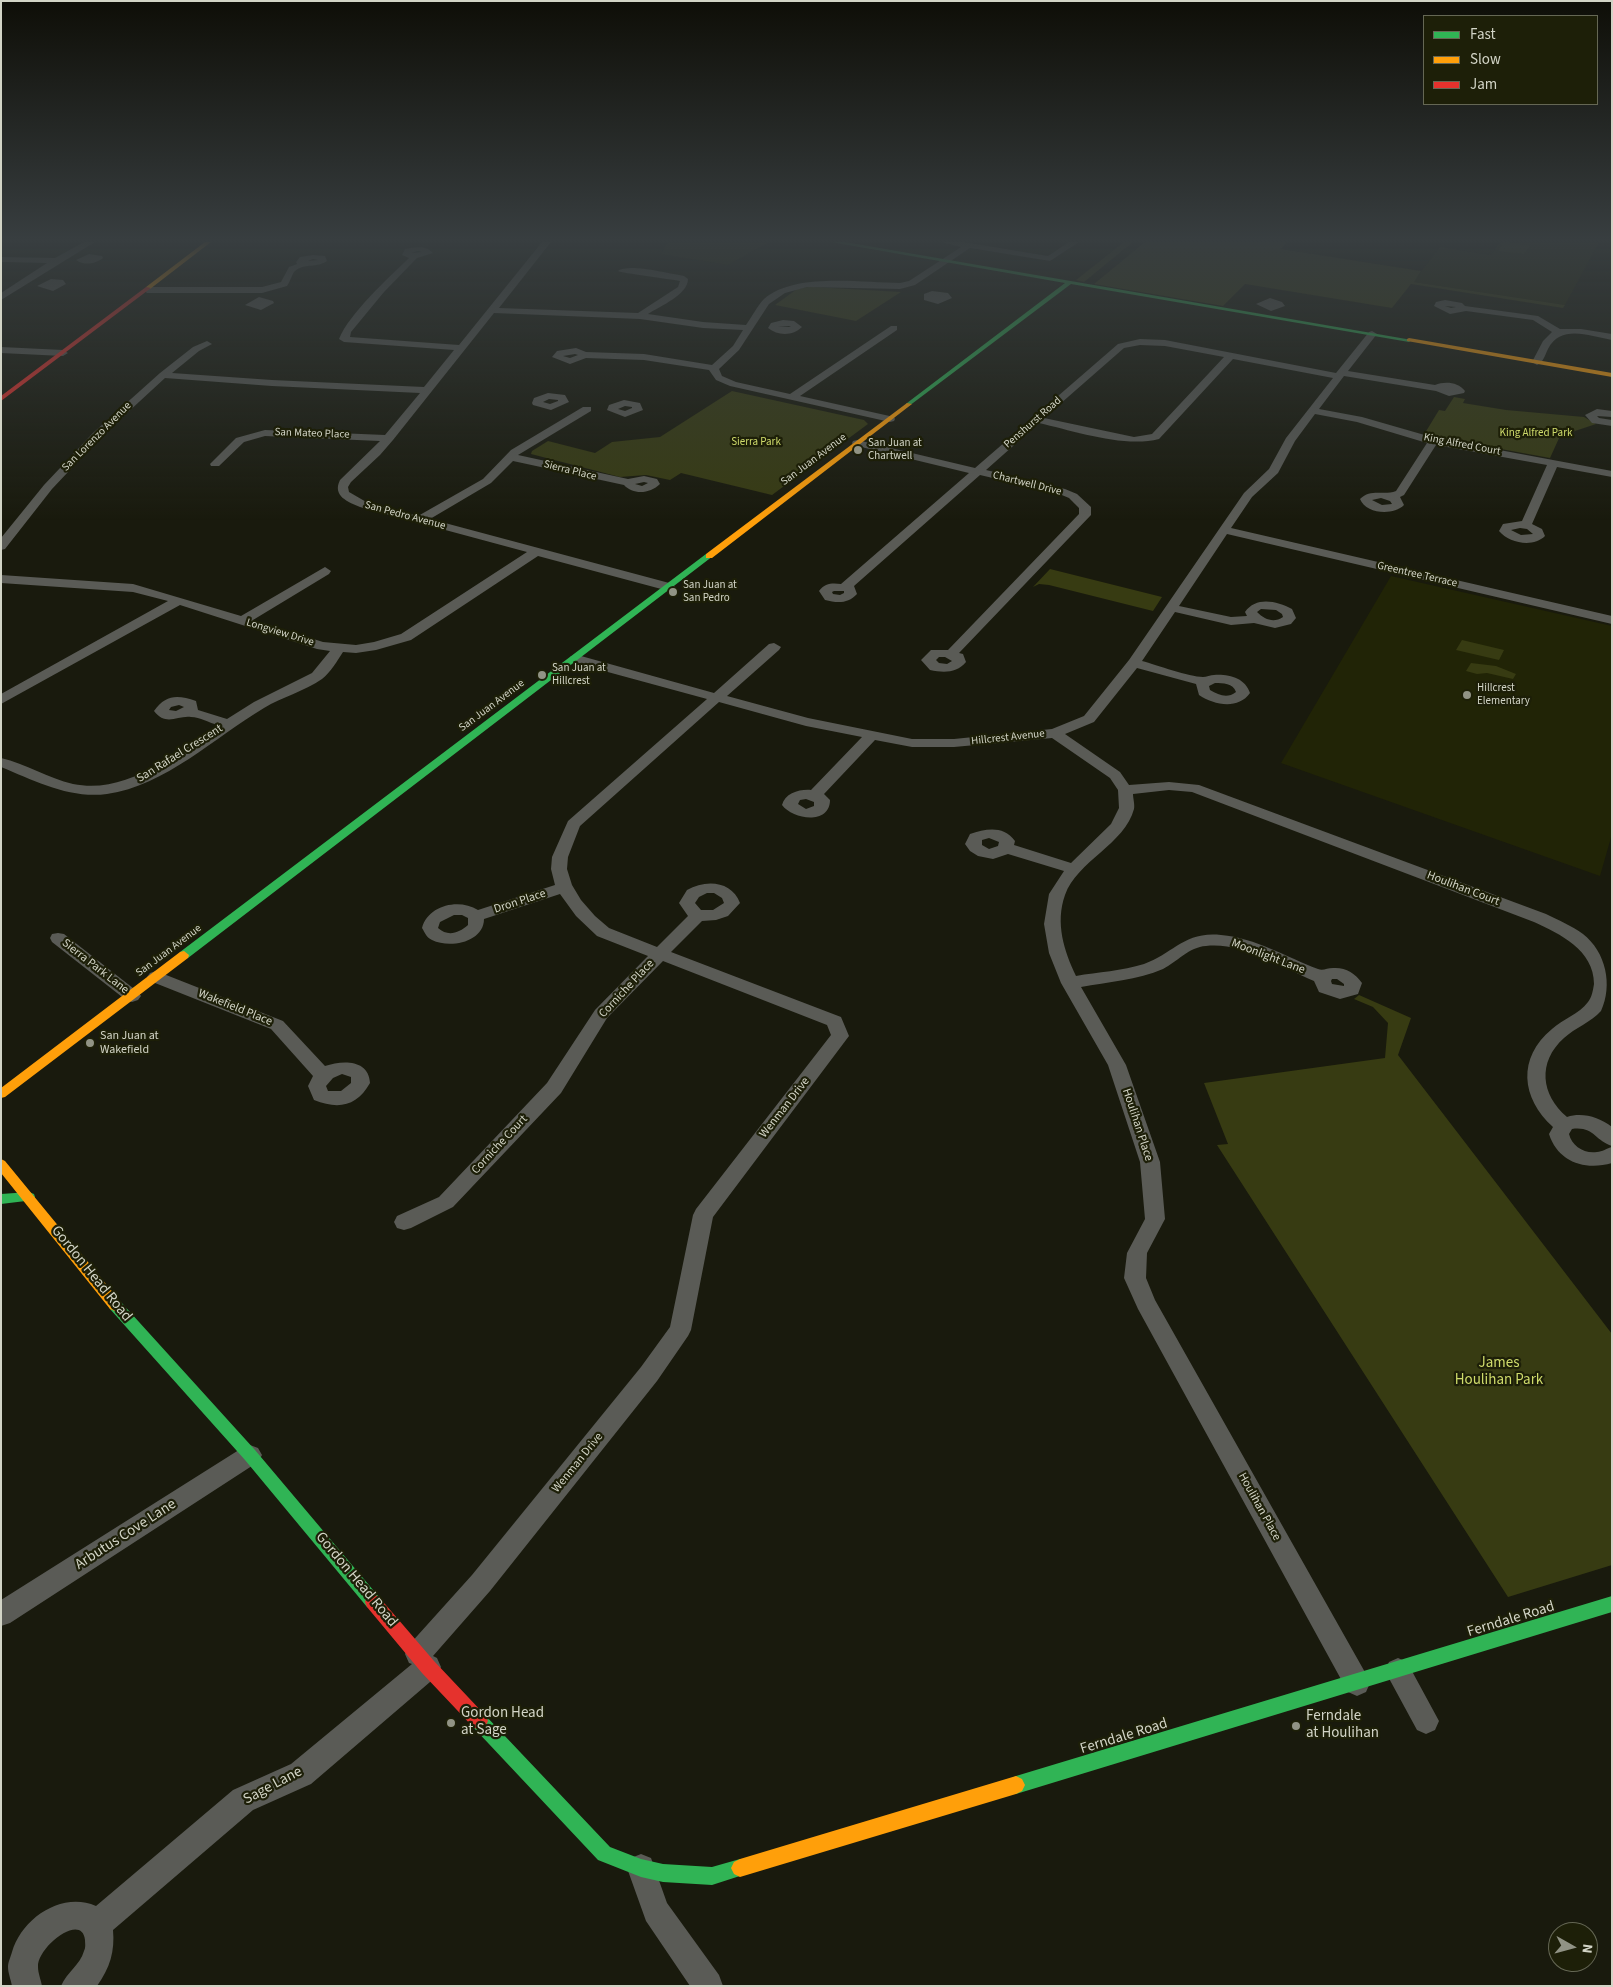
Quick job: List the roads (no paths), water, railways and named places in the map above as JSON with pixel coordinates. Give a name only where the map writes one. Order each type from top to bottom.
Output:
[{"type":"street","points":[[1,399],[87,335]]},
{"type":"street","points":[[346,335],[344,339],[462,348]]},
{"type":"street","name":"San Pedro Avenue","points":[[473,335],[389,438],[367,463],[342,486],[342,492],[345,496],[354,502],[669,587]]},
{"type":"street","points":[[714,368],[736,348],[745,335]]},
{"type":"street","points":[[792,397],[884,335]]},
{"type":"street","name":"San Juan Avenue","points":[[1,1094],[1000,335]]},
{"type":"street","name":"Hillcrest Avenue","points":[[576,659],[806,722],[912,743],[954,743],[1055,733],[1088,719],[1134,663],[1223,530],[1255,488],[1274,471],[1290,440],[1371,335]]},
{"type":"street","points":[[1376,335],[1612,375]]},
{"type":"street","points":[[1537,362],[1553,335]]},
{"type":"street","points":[[1598,335],[1612,337]]},
{"type":"street","name":"Penshurst Road","points":[[845,587],[1116,349],[1125,344],[1159,342],[1341,375],[1438,388]]},
{"type":"street","name":"San Lorenzo Avenue","points":[[1,546],[76,457],[163,375],[196,349],[207,344]]},
{"type":"street","points":[[1,350],[62,353]]},
{"type":"street","points":[[583,354],[644,357],[714,368]]},
{"type":"street","points":[[1037,420],[1146,442],[1155,437],[1231,356]]},
{"type":"street","points":[[714,368],[716,374],[725,381],[890,418]]},
{"type":"street","points":[[163,375],[279,384],[428,390]]},
{"type":"street","points":[[420,520],[487,481],[510,457],[522,448],[600,409],[562,404]]},
{"type":"street","name":"King Alfred Court","points":[[1313,411],[1358,419],[1432,441],[1612,474]]},
{"type":"street","points":[[1612,414],[1597,412],[1590,415],[1596,420],[1612,423]]},
{"type":"street","name":"San Mateo Place","points":[[215,464],[240,440],[265,432],[389,438]]},
{"type":"street","points":[[1391,497],[1400,493],[1432,441]]},
{"type":"street","name":"Chartwell Drive","points":[[857,443],[1073,496],[1085,507],[1085,515],[951,654]]},
{"type":"street","name":"Sierra Place","points":[[510,457],[629,483]]},
{"type":"street","points":[[1526,525],[1553,463]]},
{"type":"street","name":"Greentree Terrace","points":[[1223,530],[1612,620]]},
{"type":"street","name":"Longview Drive","points":[[2,580],[113,586],[145,591],[322,646],[338,649],[376,646],[406,637],[537,550]]},
{"type":"street","points":[[242,621],[325,571]]},
{"type":"street","points":[[1,700],[178,601]]},
{"type":"street","points":[[1172,608],[1231,621],[1255,619]]},
{"type":"street","name":"Wenman Drive","points":[[423,1660],[481,1583],[649,1374],[680,1330],[703,1215],[840,1036],[835,1021],[603,932],[580,911],[565,887],[559,870],[562,851],[573,824],[774,647]]},
{"type":"street","name":"San Rafael Crescent","points":[[1,762],[71,789],[84,792],[113,789],[132,784],[149,776],[259,705],[317,676],[326,668],[338,649]]},
{"type":"street","points":[[1134,663],[1205,682]]},
{"type":"street","points":[[188,711],[228,724]]},
{"type":"street","points":[[1055,733],[1115,775],[1125,790]]},
{"type":"street","points":[[815,795],[871,736]]},
{"type":"street","name":"Houlihan Court","points":[[1125,790],[1169,786],[1194,788],[1540,918],[1577,938],[1591,952],[1600,967],[1604,980],[1603,994],[1594,1007],[1555,1035],[1549,1042],[1537,1063],[1536,1077],[1538,1092],[1546,1108],[1564,1125]]},
{"type":"street","name":"Houlihan Place","points":[[1125,790],[1127,808],[1118,826],[1074,869],[1058,894],[1052,924],[1057,953],[1070,983],[1117,1065],[1150,1162],[1155,1219],[1137,1253],[1135,1278],[1146,1303],[1357,1683]]},
{"type":"street","points":[[1006,848],[1074,869]]},
{"type":"street","name":"Dron Place","points":[[476,916],[565,887]]},
{"type":"street","name":"Corniche Place","points":[[579,1049],[601,1014],[698,914]]},
{"type":"street","name":"Sierra Park Lane","points":[[58,938],[132,996]]},
{"type":"street","name":"Moonlight Lane","points":[[1070,983],[1151,967],[1170,958],[1185,946],[1208,940],[1234,942],[1323,978]]},
{"type":"street","name":"Wakefield Place","points":[[156,976],[277,1025],[323,1076]]},
{"type":"street","name":"Corniche Court","points":[[404,1222],[446,1202],[554,1088],[579,1049]]},
{"type":"street","points":[[1612,1139],[1605,1131],[1588,1123],[1570,1122],[1560,1129],[1560,1139],[1570,1151],[1578,1156],[1596,1160],[1605,1159],[1612,1154]]},
{"type":"street","name":"Gordon Head Road","points":[[1,1164],[111,1301],[250,1455],[423,1660],[604,1854],[641,1868]]},
{"type":"street","points":[[1,1199],[29,1197]]},
{"type":"street","name":"Arbutus Cove Lane","points":[[1,1614],[250,1455]]},
{"type":"street","name":"Ferndale Road","points":[[641,1868],[662,1873],[712,1876],[1398,1671],[1612,1604]]},
{"type":"street","name":"Sage Lane","points":[[96,1925],[243,1800],[301,1774],[423,1660]]},
{"type":"street","points":[[1398,1671],[1426,1721]]},
{"type":"street","points":[[641,1868],[656,1911],[708,1986]]},
{"type":"street","points":[[27,1986],[22,1972],[23,1958],[29,1944],[39,1931],[57,1918],[77,1914],[88,1917],[96,1925],[100,1935],[100,1947],[89,1973],[76,1986]]},
{"type":"place","name":"San Juan at Chartwell","points":[[858,450]]},
{"type":"place","name":"San Juan at San Pedro","points":[[673,592]]},
{"type":"place","name":"San Juan at Hillcrest","points":[[542,675]]},
{"type":"place","name":"Hillcrest Elementary","points":[[1467,695]]},
{"type":"place","name":"San Juan at Wakefield","points":[[90,1043]]},
{"type":"place","name":"Gordon Head at Sage","points":[[451,1723]]},
{"type":"place","name":"Ferndale at Houlihan","points":[[1296,1726]]},
{"type":"park label","name":"King Alfred Park","points":[[1536,434]]},
{"type":"park label","name":"Sierra Park","points":[[756,443]]},
{"type":"park label","name":"James Houlihan Park","points":[[1499,1372]]}]
